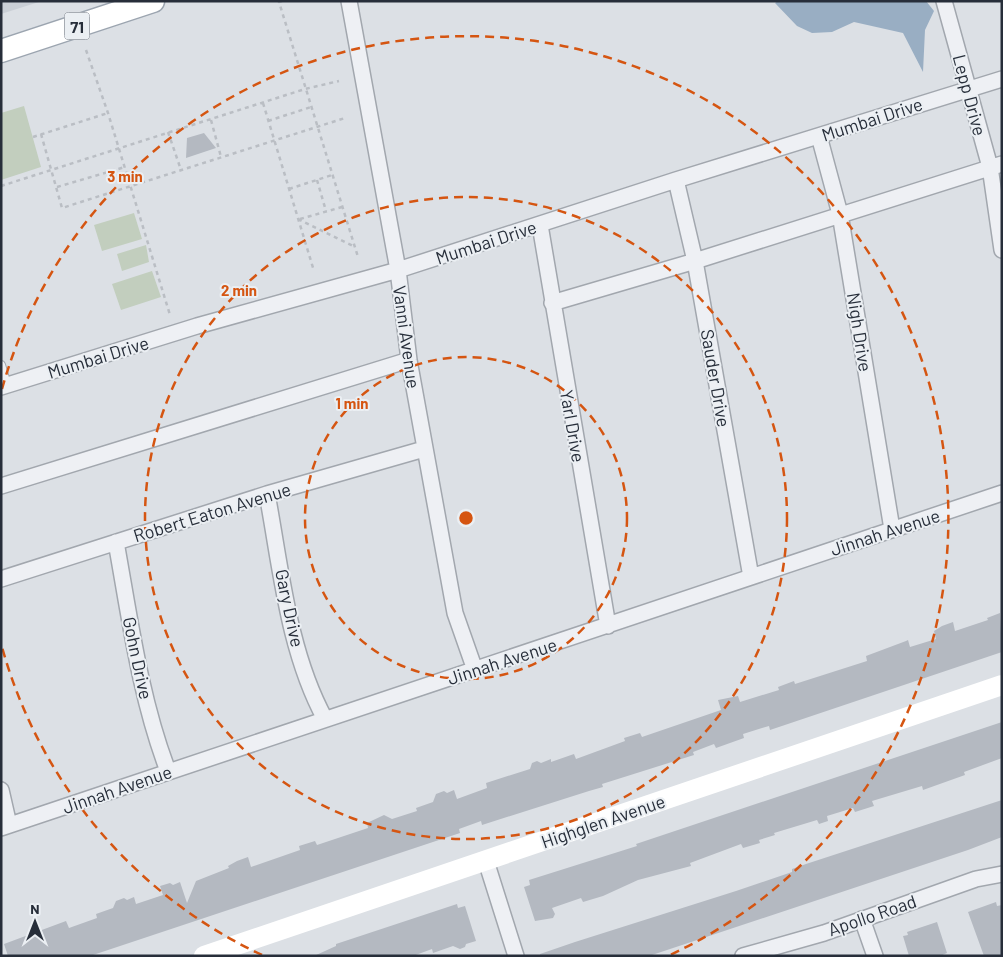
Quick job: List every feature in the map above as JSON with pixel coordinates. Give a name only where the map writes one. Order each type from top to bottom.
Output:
[{"type":"main road","name":"71","points":[[1,51],[153,1]]},
{"type":"street","name":"Vanni Avenue","points":[[349,1],[398,270],[409,360],[424,449],[455,613],[475,670]]},
{"type":"street","name":"Lepp Drive","points":[[944,1],[969,88],[996,166],[1002,250]]},
{"type":"street","name":"Mumbai Drive","points":[[4,386],[197,326],[398,270],[676,180],[1002,78]]},
{"type":"street","name":"Nigh Drive","points":[[819,136],[840,214],[892,530]]},
{"type":"street","points":[[552,303],[695,261],[996,166]]},
{"type":"street","name":"Sauder Drive","points":[[676,180],[695,261],[751,576]]},
{"type":"street","name":"Yarl Drive","points":[[540,225],[608,626]]},
{"type":"street","points":[[1,486],[409,360]]},
{"type":"street","name":"Robert Eaton Avenue","points":[[1,578],[267,494],[424,449]]},
{"type":"street","name":"Jinnah Avenue","points":[[5,827],[1002,493]]},
{"type":"street","name":"Gary Drive","points":[[267,494],[294,636],[315,700],[325,719]]},
{"type":"street","name":"Gohn Drive","points":[[116,542],[140,673],[157,744],[168,772]]},
{"type":"street","name":"Highglen Avenue","points":[[204,956],[1002,685]]},
{"type":"street","points":[[1,790],[5,827]]},
{"type":"street","points":[[486,861],[516,956]]},
{"type":"street","name":"Apollo Road","points":[[742,956],[862,919],[976,879],[1002,874]]},
{"type":"street","points":[[862,919],[875,956]]},
{"type":"lane","points":[[1,365],[4,386]]},
{"type":"path","points":[[282,1],[279,2],[358,257]]},
{"type":"path","points":[[86,50],[108,113],[170,315]]},
{"type":"path","points":[[1,186],[263,102],[339,81]]},
{"type":"path","points":[[263,102],[314,271]]},
{"type":"path","points":[[268,121],[311,107]]},
{"type":"path","points":[[33,137],[108,113]]},
{"type":"path","points":[[41,134],[62,208],[345,118]]},
{"type":"path","points":[[211,120],[221,158]]},
{"type":"path","points":[[168,132],[181,170]]},
{"type":"path","points":[[56,187],[125,167]]},
{"type":"path","points":[[289,189],[332,176]]},
{"type":"path","points":[[317,180],[326,211]]},
{"type":"path","points":[[298,219],[342,207]]},
{"type":"path","points":[[298,219],[355,247]]},
{"type":"shaded area","points":[[1,1],[42,1],[1,14]]},
{"type":"green space","points":[[24,106],[41,167],[1,180],[1,113]]},
{"type":"green space","points":[[134,213],[142,239],[102,251],[94,225]]},
{"type":"green space","points":[[146,245],[149,262],[122,271],[117,254]]},
{"type":"green space","points":[[152,271],[161,297],[121,310],[112,284]]},
{"type":"water","points":[[778,1],[926,1],[934,11],[925,30],[923,72],[903,33],[854,22],[832,32],[812,33],[797,26],[775,3]]},
{"type":"building","points":[[204,133],[216,148],[186,158],[187,138]]},
{"type":"building","points":[[1000,613],[1002,652],[770,730],[769,726],[743,734],[744,738],[716,748],[714,744],[693,752],[694,755],[602,784],[603,787],[482,825],[481,821],[459,829],[460,833],[90,956],[8,956],[4,944],[66,921],[69,928],[97,918],[96,914],[113,908],[116,901],[124,898],[127,900],[134,897],[136,904],[163,895],[160,886],[170,883],[173,885],[180,882],[187,903],[196,881],[229,868],[228,866],[248,857],[251,867],[300,850],[299,846],[315,841],[317,845],[368,828],[367,823],[384,815],[392,819],[417,811],[416,808],[433,802],[436,794],[444,791],[447,793],[454,790],[457,799],[487,788],[486,783],[530,769],[532,763],[537,761],[541,763],[551,759],[551,762],[574,754],[576,759],[625,741],[624,738],[640,733],[642,737],[721,710],[718,700],[738,696],[740,702],[779,690],[778,687],[794,681],[795,684],[867,661],[866,656],[908,640],[910,647],[936,639],[934,631],[953,622],[955,631],[988,620],[987,618]]},
{"type":"building","points":[[1002,722],[1002,758],[964,772],[965,775],[923,790],[922,786],[872,801],[874,806],[855,812],[853,808],[827,816],[828,821],[819,824],[817,820],[774,833],[775,835],[759,840],[760,843],[743,848],[741,844],[690,863],[691,866],[638,880],[603,896],[583,902],[581,898],[552,908],[555,914],[553,918],[535,921],[524,887],[530,885],[529,880],[637,846],[636,844]]},
{"type":"building","points":[[1002,800],[1002,837],[968,850],[649,956],[540,956],[540,954],[575,942],[792,872],[792,869],[806,864]]},
{"type":"building","points":[[996,902],[997,906],[1002,905],[1002,956],[984,956],[968,912]]},
{"type":"building","points":[[457,904],[458,908],[465,906],[476,941],[466,944],[465,947],[460,949],[453,946],[433,953],[432,949],[413,956],[314,956],[336,946],[336,944]]},
{"type":"building","points":[[937,922],[947,953],[940,956],[909,956],[903,936],[908,935],[907,932]]}]
